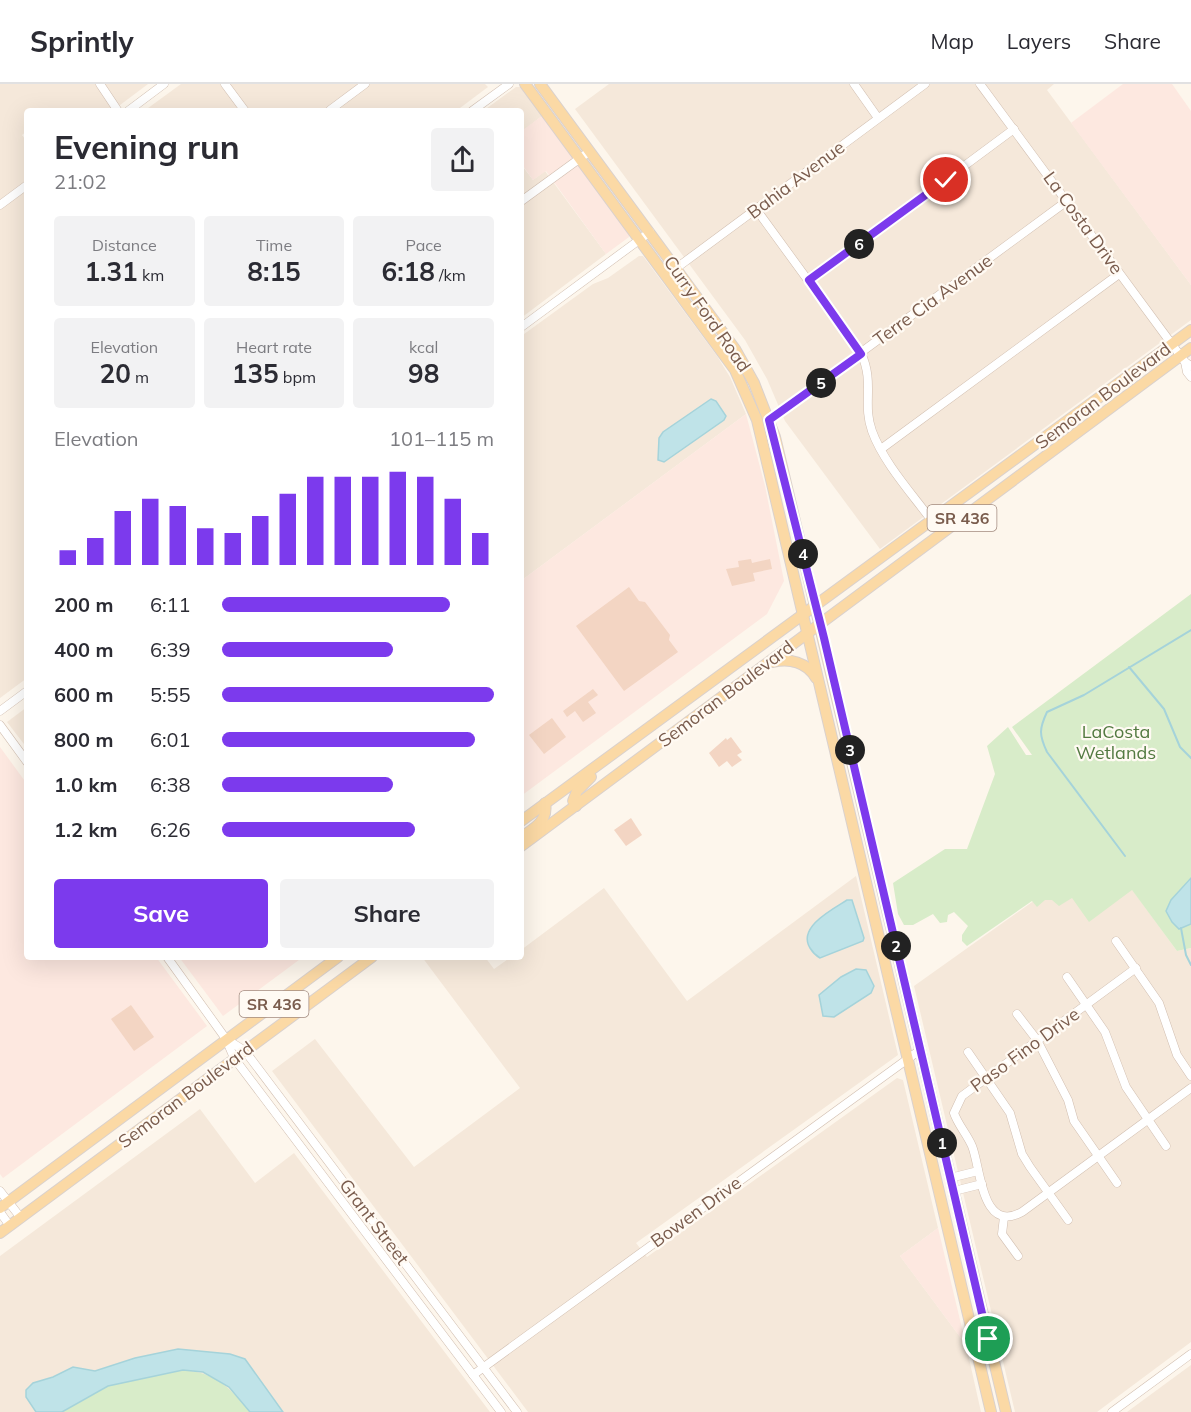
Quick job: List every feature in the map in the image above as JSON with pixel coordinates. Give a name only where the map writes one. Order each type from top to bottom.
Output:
[{"type":"main road","name":"Curry Ford Road","points":[[525,84],[598,182],[645,236]]},
{"type":"main road","name":"Curry Ford Road","points":[[540,84],[607,175],[735,370],[757,420],[991,1412]]},
{"type":"main road","name":"Curry Ford Road","points":[[671,272],[735,349],[754,383],[769,420],[820,624],[1006,1412]]},
{"type":"main road","name":"Semoran Boulevard","points":[[524,819],[802,613],[932,521],[1191,330]]},
{"type":"main road","name":"Semoran Boulevard","points":[[524,844],[820,624],[1186,361],[1191,348]]},
{"type":"main road","points":[[735,370],[745,380],[763,418],[769,420]]},
{"type":"main road","points":[[769,663],[791,660],[799,662],[813,672],[819,682]]},
{"type":"main road","points":[[576,806],[573,801],[574,796],[599,764]]},
{"type":"main road","points":[[842,778],[850,791],[865,853],[876,861]]},
{"type":"main road","points":[[524,835],[542,821],[546,813],[546,803]]},
{"type":"main road","points":[[863,869],[873,877],[885,922],[895,943]]},
{"type":"main road","name":"Semoran Boulevard","points":[[3,1208],[334,960]]},
{"type":"main road","name":"Semoran Boulevard","points":[[0,1233],[368,960]]},
{"type":"main road","points":[[922,1119],[934,1147],[942,1176],[954,1191]]},
{"type":"main road","points":[[940,1197],[952,1207],[963,1254],[977,1293]]},
{"type":"main road","points":[[960,1276],[976,1323],[978,1327],[986,1329]]},
{"type":"street","points":[[100,84],[116,108]]},
{"type":"street","points":[[132,108],[164,84]]},
{"type":"street","points":[[225,84],[243,108]]},
{"type":"street","points":[[333,108],[365,84]]},
{"type":"street","points":[[476,108],[509,84]]},
{"type":"street","points":[[854,84],[878,118]]},
{"type":"street","name":"Bahia Avenue","points":[[671,272],[925,84]]},
{"type":"street","name":"La Costa Drive","points":[[980,84],[1119,274],[1186,361],[1187,372],[1191,377]]},
{"type":"street","points":[[809,280],[1014,129]]},
{"type":"street","points":[[524,199],[590,151]]},
{"type":"street","points":[[598,182],[607,175]]},
{"type":"street","points":[[0,205],[24,187]]},
{"type":"street","name":"Terre Cia Avenue","points":[[769,420],[1067,201]]},
{"type":"street","points":[[756,209],[861,354],[868,368],[870,382],[868,405],[871,430],[881,449],[932,521]]},
{"type":"street","points":[[524,325],[645,236]]},
{"type":"street","points":[[881,449],[1119,274]]},
{"type":"street","points":[[0,711],[24,693]]},
{"type":"street","points":[[0,725],[24,758]]},
{"type":"street","points":[[1116,941],[1159,1003],[1177,1055],[1191,1076]]},
{"type":"street","name":"Grant Street","points":[[169,960],[226,1039],[234,1059],[310,1156],[501,1412]]},
{"type":"street","name":"Paso Fino Drive","points":[[1004,1217],[987,1202],[972,1145],[958,1125],[954,1113],[962,1096],[1136,968]]},
{"type":"street","points":[[1067,977],[1105,1032],[1126,1087],[1166,1146]]},
{"type":"street","points":[[1017,1014],[1037,1040],[1068,1100],[1074,1121],[1118,1183]]},
{"type":"street","name":"Grant Street","points":[[226,1039],[245,1051],[517,1412]]},
{"type":"street","name":"Bowen Drive","points":[[473,1375],[920,1050]]},
{"type":"street","points":[[968,1052],[1010,1113],[1022,1154],[1068,1220]]},
{"type":"street","points":[[1018,1256],[1002,1234],[1004,1217],[1022,1212],[1191,1088]]},
{"type":"street","points":[[310,1156],[319,1149]]},
{"type":"street","points":[[950,1178],[978,1171]]},
{"type":"street","points":[[954,1191],[982,1184]]},
{"type":"street","points":[[0,1191],[10,1226]]},
{"type":"street","points":[[3,1208],[21,1218]]},
{"type":"street","points":[[358,1221],[368,1213]]},
{"type":"street","points":[[413,1294],[423,1287]]},
{"type":"street","points":[[423,1308],[433,1301]]},
{"type":"street","points":[[1112,1412],[1191,1354]]},
{"type":"shaded area","points":[[0,84],[148,84],[116,108],[24,108],[24,133],[22,135],[24,138],[24,680],[0,698]]},
{"type":"shaded area","points":[[181,84],[485,84],[488,87],[460,108],[148,108]]},
{"type":"shaded area","points":[[609,84],[1054,84],[1047,90],[1191,285],[1191,320],[880,549],[785,421],[767,379],[745,340],[575,109]]},
{"type":"shaded area","points":[[1123,84],[1172,84],[1191,111],[1191,285],[1071,123]]},
{"type":"shaded area","points":[[516,87],[521,87],[542,116],[524,130],[524,108],[487,108]]},
{"type":"shaded area","points":[[542,116],[629,237],[606,254],[546,171],[533,180],[524,167],[524,129]]},
{"type":"shaded area","points":[[524,168],[533,180],[545,171],[606,254],[524,316]]},
{"type":"shaded area","points":[[639,256],[643,256],[717,356],[730,377],[746,414],[524,579],[524,334],[593,284],[608,278]]},
{"type":"shaded area","points":[[746,414],[765,486],[784,581],[767,614],[524,794],[524,579]]},
{"type":"shaded area","points":[[24,709],[24,744],[7,722]]},
{"type":"shaded area","points":[[0,747],[24,780],[24,960],[158,960],[207,1026],[3,1178],[0,1174]]},
{"type":"shaded area","points":[[1104,851],[1177,951],[1191,948],[1191,1342],[1097,1412],[1015,1412],[914,986]]},
{"type":"shaded area","points":[[856,876],[898,1055],[636,1243],[647,1257],[897,1078],[903,1080],[938,1228],[900,1256],[966,1345],[981,1412],[528,1412],[272,1071],[315,1039],[414,1167],[520,1088],[424,960],[487,960],[494,969],[507,960],[524,960],[524,948],[604,888],[687,1001]]},
{"type":"shaded area","points":[[181,960],[299,960],[223,1016]]},
{"type":"shaded area","points":[[200,1109],[255,1183],[294,1153],[490,1412],[0,1412],[0,1256]]},
{"type":"shaded area","points":[[938,1228],[966,1345],[900,1256]]},
{"type":"shaded area","points":[[1191,1365],[1191,1412],[1127,1412]]},
{"type":"green space","name":"LaCosta Wetlands","points":[[1191,594],[1191,948],[1177,951],[1132,890],[1089,922],[1072,898],[1059,906],[1052,900],[1045,900],[1037,907],[1032,901],[967,946],[962,941],[962,935],[968,926],[954,912],[948,915],[947,922],[940,923],[933,914],[913,925],[904,925],[898,914],[893,883],[945,849],[967,849],[995,774],[987,746],[1008,727],[1026,755],[1032,755],[1012,727]]},
{"type":"green space","points":[[183,1370],[204,1374],[221,1383],[250,1412],[62,1412],[108,1386]]},
{"type":"water","points":[[711,399],[716,401],[726,416],[724,420],[664,462],[658,460],[659,438],[663,432]]},
{"type":"water","points":[[1191,878],[1191,924],[1179,929],[1166,911],[1171,900]]},
{"type":"water","points":[[847,900],[852,900],[863,941],[820,958],[810,948],[807,940],[808,933],[818,920]]},
{"type":"water","points":[[856,969],[866,970],[874,986],[871,993],[834,1017],[823,1016],[819,995],[841,977]]},
{"type":"water","points":[[178,1349],[230,1354],[245,1359],[283,1412],[250,1412],[229,1387],[203,1372],[183,1370],[108,1386],[62,1412],[36,1412],[26,1397],[26,1390],[33,1383],[53,1377],[73,1367],[95,1371],[135,1358]]},
{"type":"building","points":[[751,559],[752,563],[770,559],[772,569],[753,573],[755,581],[732,586],[726,569],[739,567],[738,561]]},
{"type":"building","points":[[629,587],[639,601],[645,602],[670,635],[669,640],[678,652],[624,691],[576,626]]},
{"type":"building","points":[[593,689],[598,695],[588,702],[596,713],[583,722],[575,711],[567,717],[563,711]]},
{"type":"building","points":[[552,718],[566,737],[544,754],[529,735]]},
{"type":"building","points":[[731,737],[742,752],[737,755],[742,760],[732,767],[727,761],[719,767],[709,753],[726,738],[727,740]]},
{"type":"building","points":[[631,818],[642,835],[626,846],[614,830]]},
{"type":"building","points":[[131,1005],[154,1037],[134,1051],[111,1019]]},
{"type":"waterway","points":[[1125,856],[1047,752],[1041,736],[1042,723],[1047,712],[1084,695],[1191,630]]},
{"type":"waterway","points":[[1129,667],[1164,709],[1180,747],[1191,758]]},
{"type":"waterway","points":[[1181,928],[1186,955],[1191,965]]},
{"type":"route","points":[[946,180],[809,280],[861,354],[769,420],[824,638],[988,1339]]}]
